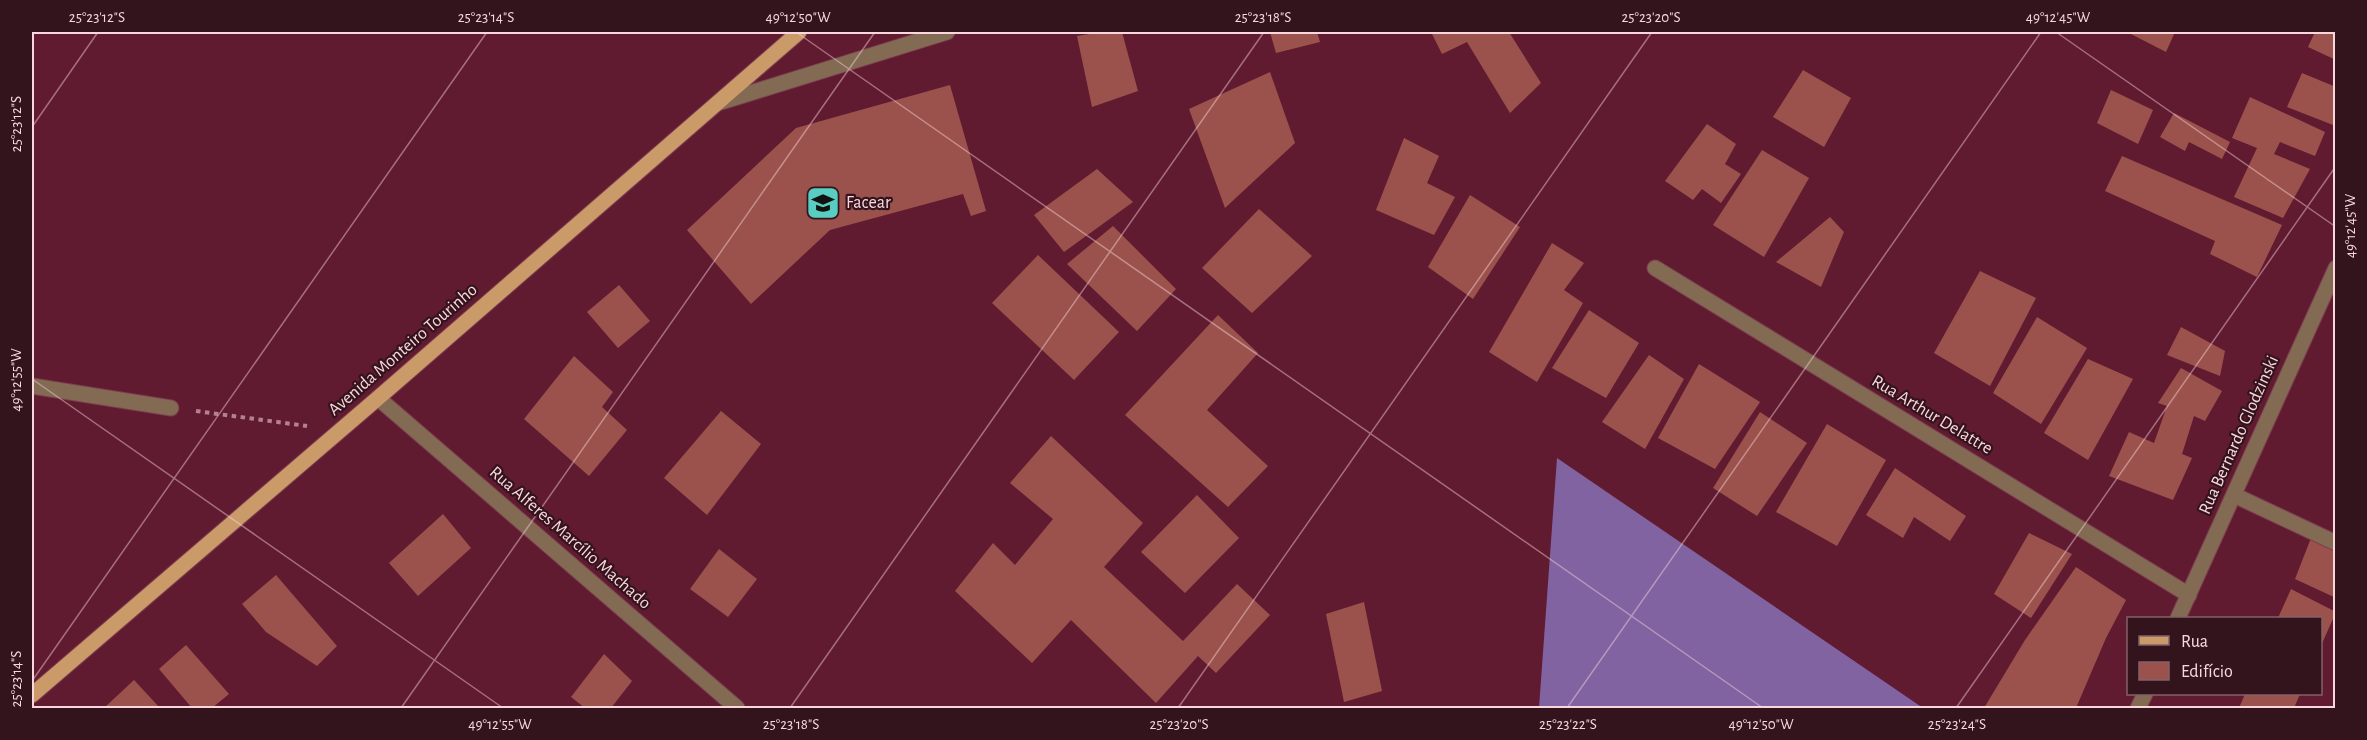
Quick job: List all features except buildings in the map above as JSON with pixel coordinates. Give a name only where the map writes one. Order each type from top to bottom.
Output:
[{"type":"main road","name":"Avenida Monteiro Tourinho","points":[[32,695],[799,32]]},
{"type":"street","points":[[718,103],[947,32]]},
{"type":"street","name":"Rua Arthur Delattre","points":[[1655,268],[2189,595]]},
{"type":"street","name":"Rua Bernardo Glodzinski","points":[[2178,617],[2336,268]]},
{"type":"street","points":[[32,386],[171,408]]},
{"type":"street","name":"Rua Alferes Marcílio Machado","points":[[378,398],[737,708]]},
{"type":"street","points":[[2234,495],[2336,543]]},
{"type":"path","points":[[171,408],[340,430]]},
{"type":"shaded area","points":[[1557,458],[1923,708],[1539,708]]},
{"type":"place","name":"Facear","points":[[823,203]]}]
